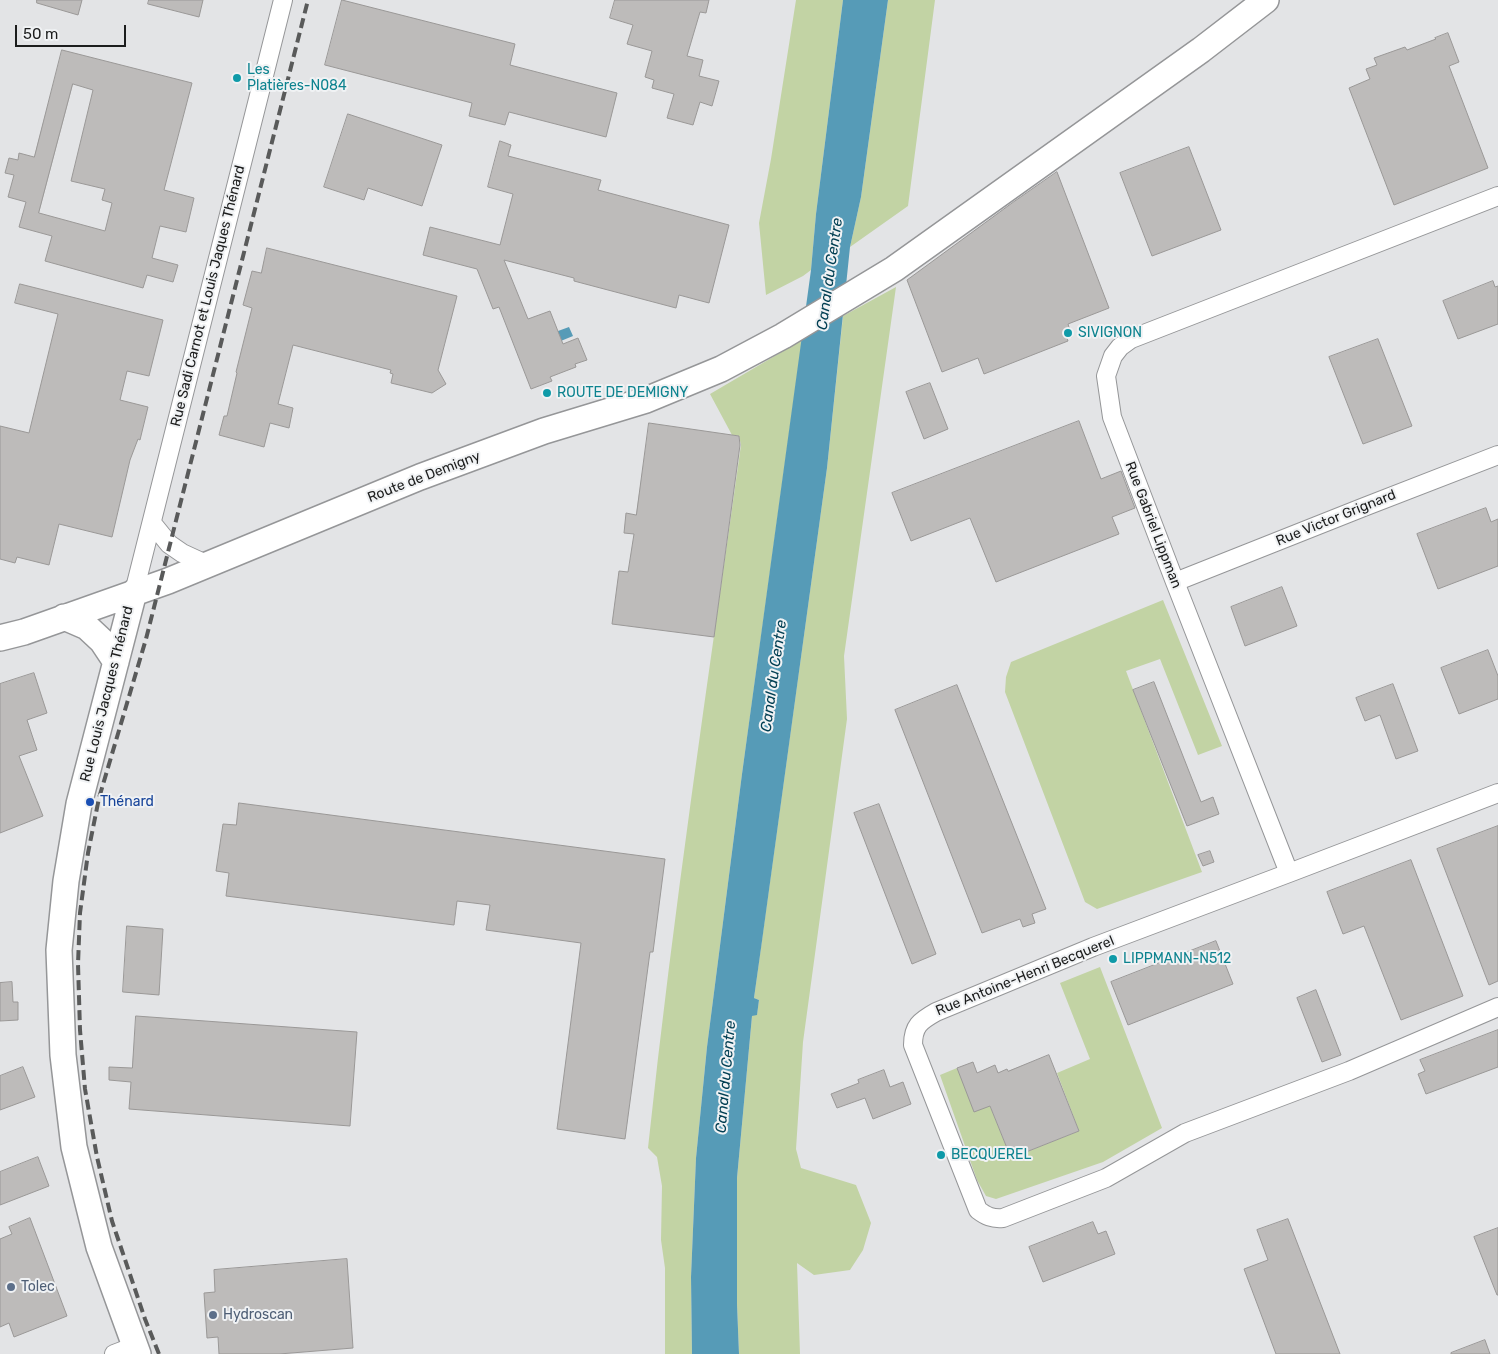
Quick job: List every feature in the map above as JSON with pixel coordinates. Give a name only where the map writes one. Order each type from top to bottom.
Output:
[{"type":"main road","name":"Route de Demigny","points":[[0,638],[24,632],[168,581],[438,470],[544,431],[646,400],[722,369],[783,336],[876,281],[1028,174],[1259,5]]},
{"type":"main road","name":"Rue Louis Jacques Thénard","points":[[129,1351],[99,1247],[74,1147],[63,1056],[59,950],[66,881],[79,804],[134,592]]},
{"type":"main road","points":[[64,617],[86,627],[102,641],[116,662]]},
{"type":"street","name":"Rue Sadi Carnot et Louis Jaques Thénard","points":[[134,592],[283,0]]},
{"type":"street","name":"Rue Gabriel Lippman","points":[[1290,873],[1112,417],[1106,376],[1113,356],[1120,347],[1131,339],[1498,196]]},
{"type":"street","name":"Rue Victor Grignard","points":[[1175,582],[1498,455]]},
{"type":"street","points":[[152,523],[169,544],[182,553],[208,565]]},
{"type":"street","points":[[1290,873],[1498,793]]},
{"type":"street","name":"Rue Antoine-Henri Becquerel","points":[[1290,873],[1093,947],[923,1019],[913,1035],[913,1045],[978,1210],[986,1216],[995,1219],[1003,1218],[1106,1178],[1184,1133],[1349,1071],[1498,1008]]},
{"type":"green space","points":[[796,0],[843,0],[816,214],[811,270],[766,295],[759,223]]},
{"type":"green space","points":[[888,0],[935,0],[908,206],[850,247],[861,197]]},
{"type":"green space","points":[[896,287],[844,656],[847,719],[803,1042],[796,1149],[801,1168],[856,1185],[871,1223],[863,1250],[850,1270],[814,1275],[797,1263],[800,1354],[739,1354],[737,1178],[752,1016],[757,1014],[759,1000],[754,998],[827,468],[843,316]]},
{"type":"green space","points":[[802,340],[742,774],[707,1047],[696,1158],[691,1277],[692,1354],[665,1354],[665,1268],[661,1240],[662,1186],[657,1157],[648,1148],[680,884],[741,445],[739,436],[732,435],[710,394]]},
{"type":"green space","points":[[1163,600],[1222,746],[1198,755],[1160,659],[1126,671],[1202,872],[1097,909],[1085,902],[1005,692],[1006,677],[1011,662]]},
{"type":"green space","points":[[1100,967],[1162,1128],[1103,1162],[996,1199],[986,1196],[977,1180],[940,1075],[957,1068],[990,1106],[1011,1158],[1079,1131],[1057,1073],[1090,1059],[1060,983]]},
{"type":"water","name":"Canal du Centre","points":[[843,0],[888,0],[861,197],[850,247],[827,468],[754,998],[759,1000],[757,1015],[752,1016],[737,1178],[739,1354],[692,1354],[691,1277],[696,1158],[707,1047],[742,774],[811,270],[816,214]]},
{"type":"water","points":[[569,327],[573,336],[551,345],[547,335]]},
{"type":"building","points":[[37,0],[82,0],[78,15],[37,3]]},
{"type":"building","points":[[149,0],[203,0],[199,17],[148,4]]},
{"type":"building","points":[[342,0],[515,44],[510,65],[617,93],[606,137],[509,112],[505,125],[469,116],[472,103],[325,65]]},
{"type":"building","points":[[615,0],[709,0],[706,13],[700,12],[687,56],[703,60],[699,76],[719,81],[712,106],[700,102],[693,125],[667,118],[674,94],[652,88],[654,80],[645,77],[652,51],[627,44],[633,25],[610,18]]},
{"type":"building","points":[[1448,33],[1459,62],[1449,66],[1488,168],[1394,205],[1349,88],[1370,79],[1366,69],[1377,65],[1374,58],[1405,47],[1407,50]]},
{"type":"building","points":[[62,50],[192,83],[164,190],[194,198],[186,232],[160,226],[152,258],[178,265],[173,282],[147,275],[143,288],[45,261],[52,236],[19,227],[26,202],[8,197],[14,175],[5,173],[9,158],[18,160],[19,153],[34,157]],"holes":[[[73,84],[93,90],[71,181],[105,189],[102,200],[112,203],[105,231],[39,213]]]},
{"type":"building","points":[[348,114],[442,145],[422,206],[368,188],[364,200],[324,187]]},
{"type":"building","points":[[500,141],[511,145],[508,156],[601,180],[598,190],[729,225],[709,303],[679,295],[676,308],[504,260],[528,319],[550,311],[563,344],[578,338],[587,360],[575,364],[576,367],[550,377],[552,381],[531,389],[499,307],[493,309],[477,269],[423,255],[430,227],[500,245],[513,194],[488,187]]},
{"type":"building","points":[[1189,147],[1221,230],[1152,256],[1120,173]]},
{"type":"building","points":[[1057,172],[1109,308],[1068,324],[1072,337],[1067,338],[1068,341],[984,374],[978,358],[942,372],[907,280]]},
{"type":"building","points":[[267,248],[457,296],[438,370],[446,384],[432,393],[391,383],[393,374],[390,373],[391,370],[293,345],[278,404],[293,408],[289,428],[270,423],[264,447],[219,435],[224,416],[227,416],[252,308],[243,305],[252,271],[261,273]]},
{"type":"building","points":[[1493,281],[1495,287],[1498,286],[1498,324],[1458,339],[1443,301]]},
{"type":"building","points":[[20,284],[163,320],[149,376],[127,371],[120,400],[148,407],[140,440],[138,439],[130,460],[112,537],[59,524],[49,565],[17,557],[15,563],[0,559],[0,426],[29,433],[58,314],[15,303]]},
{"type":"building","points":[[1378,339],[1412,426],[1363,444],[1329,357]]},
{"type":"building","points":[[930,383],[948,429],[924,439],[906,392]]},
{"type":"building","points":[[1079,421],[1101,479],[1121,471],[1135,508],[1112,517],[1119,534],[996,582],[970,518],[911,541],[892,493]]},
{"type":"building","points":[[649,423],[739,436],[740,445],[714,637],[612,624],[619,571],[628,572],[634,534],[624,533],[626,513],[636,515]]},
{"type":"building","points":[[1486,508],[1491,522],[1498,519],[1498,566],[1438,589],[1417,534]]},
{"type":"building","points":[[1282,587],[1297,626],[1245,646],[1231,607]]},
{"type":"building","points":[[1488,650],[1498,676],[1498,699],[1459,714],[1441,668]]},
{"type":"building","points":[[34,673],[47,713],[27,720],[37,750],[19,756],[43,816],[0,833],[0,684]]},
{"type":"building","points":[[1154,682],[1201,802],[1213,797],[1219,814],[1187,826],[1133,690]]},
{"type":"building","points":[[1393,684],[1418,751],[1396,759],[1380,715],[1365,721],[1356,698]]},
{"type":"building","points":[[957,685],[1046,909],[1032,914],[1035,923],[1023,927],[1020,919],[982,933],[895,710]]},
{"type":"building","points":[[239,803],[665,859],[653,952],[650,952],[625,1139],[557,1129],[581,943],[486,930],[490,905],[457,901],[454,925],[226,896],[229,873],[216,871],[223,824],[236,825]]},
{"type":"building","points":[[879,804],[936,954],[912,964],[854,813]]},
{"type":"building","points":[[1498,826],[1498,981],[1489,985],[1437,849]]},
{"type":"building","points":[[1210,851],[1214,862],[1203,866],[1198,855]]},
{"type":"building","points":[[1411,860],[1463,996],[1401,1020],[1364,926],[1343,934],[1327,892]]},
{"type":"building","points":[[127,926],[163,929],[159,995],[123,992]]},
{"type":"building","points":[[1216,941],[1233,984],[1128,1025],[1111,982]]},
{"type":"building","points":[[12,982],[13,1002],[18,1002],[18,1020],[0,1021],[0,983]]},
{"type":"building","points":[[1316,990],[1341,1055],[1322,1062],[1297,998]]},
{"type":"building","points":[[136,1016],[357,1032],[350,1126],[129,1109],[131,1082],[109,1080],[109,1067],[132,1068]]},
{"type":"building","points":[[1498,1030],[1498,1067],[1426,1094],[1418,1074],[1425,1071],[1420,1060]]},
{"type":"building","points":[[1049,1055],[1079,1131],[1011,1158],[990,1106],[974,1112],[957,1068],[973,1062],[977,1073],[995,1065],[998,1073]]},
{"type":"building","points":[[23,1067],[35,1097],[0,1110],[0,1076]]},
{"type":"building","points":[[884,1070],[890,1087],[903,1082],[911,1104],[873,1119],[865,1098],[837,1108],[831,1094],[859,1083],[858,1080]]},
{"type":"building","points":[[38,1157],[49,1186],[0,1205],[0,1172]]},
{"type":"building","points":[[30,1218],[67,1316],[14,1337],[9,1323],[0,1327],[0,1239],[12,1234],[9,1227]]},
{"type":"building","points":[[1288,1219],[1340,1354],[1276,1354],[1244,1269],[1268,1260],[1257,1230]]},
{"type":"building","points":[[1093,1222],[1098,1234],[1106,1231],[1115,1254],[1043,1282],[1029,1247]]},
{"type":"building","points":[[1498,1228],[1498,1295],[1497,1295],[1474,1237]]},
{"type":"building","points":[[347,1259],[353,1348],[279,1354],[219,1354],[218,1337],[207,1338],[204,1293],[215,1292],[214,1270]]},
{"type":"building","points":[[1485,1340],[1490,1354],[1451,1354],[1451,1353]]},
{"type":"railway","points":[[159,1354],[145,1319],[112,1221],[97,1157],[85,1089],[80,1030],[78,964],[80,913],[88,853],[99,798],[146,639],[308,0]]},
{"type":"place","name":"Les Platières-N084","points":[[237,78]]},
{"type":"place","name":"SIVIGNON","points":[[1068,333]]},
{"type":"place","name":"ROUTE DE DEMIGNY","points":[[547,393]]},
{"type":"place","name":"Thénard","points":[[90,802]]},
{"type":"place","name":"LIPPMANN-N512","points":[[1113,959]]},
{"type":"place","name":"BECQUEREL","points":[[941,1155]]},
{"type":"place","name":"Tolec","points":[[11,1287]]},
{"type":"place","name":"Hydroscan","points":[[213,1315]]}]
